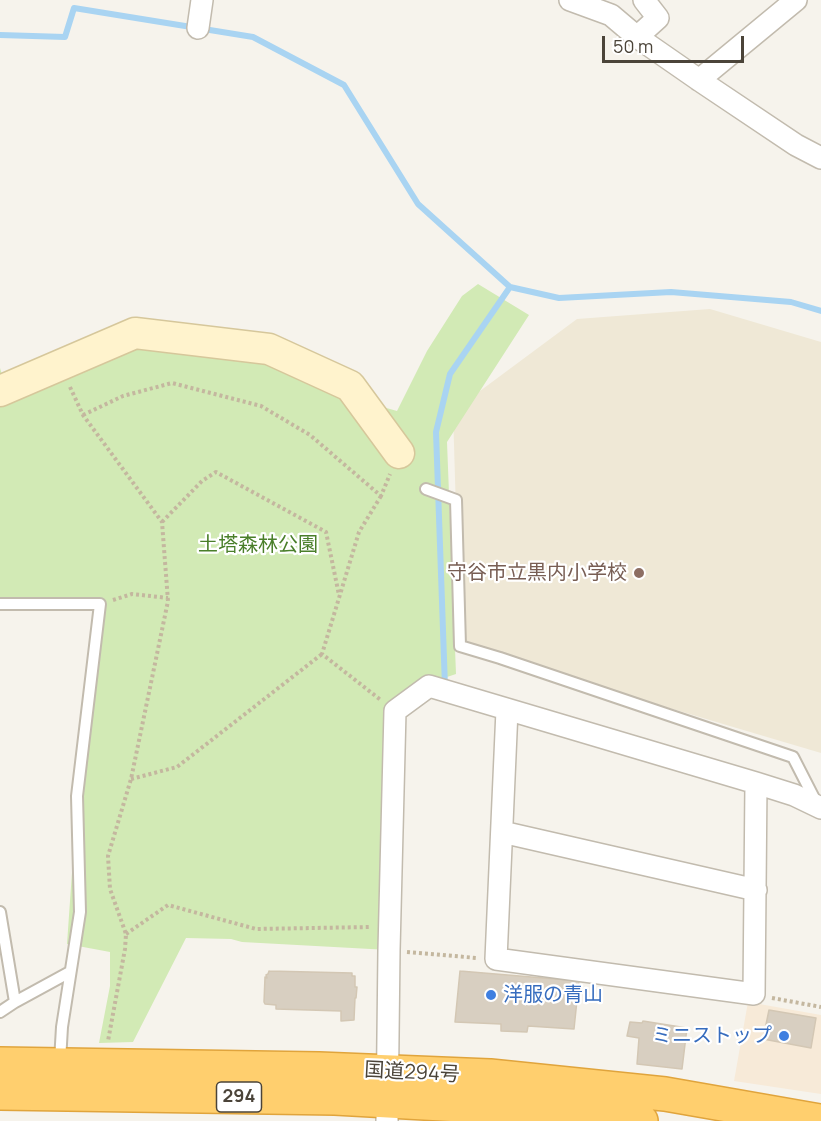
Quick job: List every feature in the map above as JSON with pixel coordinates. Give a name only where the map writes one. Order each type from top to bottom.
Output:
[{"type":"highway","name":"国道294号","points":[[0,1064],[60,1065],[388,1098],[585,1112],[641,1121]]},
{"type":"highway","name":"国道294号","points":[[0,1093],[388,1098],[490,1076],[665,1094],[820,1121]]},
{"type":"street","points":[[198,28],[202,0]]},
{"type":"street","points":[[570,0],[604,7],[638,37],[699,80],[796,146],[821,158]]},
{"type":"street","points":[[638,37],[658,18],[644,0]]},
{"type":"street","points":[[699,80],[770,8],[796,0]]},
{"type":"street","points":[[0,391],[135,333],[269,350],[350,386],[399,453]]},
{"type":"street","points":[[388,1098],[395,711],[429,686],[756,783],[794,795],[820,808]]},
{"type":"street","points":[[507,710],[496,959],[754,994],[756,783]]},
{"type":"street","points":[[502,832],[756,890]]},
{"type":"lane","points":[[426,489],[456,500],[460,646],[793,757],[820,808]]},
{"type":"lane","points":[[0,604],[100,603],[77,796],[80,912],[62,1027],[60,1065]]},
{"type":"lane","points":[[0,912],[15,1002]]},
{"type":"lane","points":[[0,1012],[70,972]]},
{"type":"path","points":[[60,365],[83,415],[162,522],[168,598],[132,779],[108,856],[110,889],[126,934],[106,1050]]},
{"type":"path","points":[[83,415],[123,396],[172,383],[261,406],[310,435],[381,496]]},
{"type":"path","points":[[132,779],[177,767],[322,654],[359,532],[381,496],[399,453]]},
{"type":"path","points":[[162,522],[202,481],[216,472],[326,532],[340,597]]},
{"type":"path","points":[[100,603],[132,594],[168,598]]},
{"type":"path","points":[[322,654],[395,711]]},
{"type":"path","points":[[126,934],[168,905],[256,929],[390,927]]},
{"type":"path","points":[[389,950],[496,959]]},
{"type":"path","points":[[754,994],[821,1007]]},
{"type":"shaded area","name":"守谷市立黒内小学校","points":[[710,309],[821,342],[821,753],[460,646],[453,411],[577,319]]},
{"type":"shaded area","points":[[748,1002],[821,1015],[821,1094],[734,1081]]},
{"type":"green space","name":"土塔森林公園","points":[[478,284],[529,315],[447,442],[456,674],[429,683],[395,711],[389,950],[186,938],[133,1042],[99,1043],[110,986],[110,952],[67,944],[81,743],[95,604],[0,603],[0,368],[6,388],[135,333],[257,348],[362,401],[397,411],[427,351],[462,296]]},
{"type":"building","points":[[269,971],[352,973],[352,976],[355,976],[355,987],[357,987],[354,1020],[341,1021],[341,1011],[276,1009],[276,1005],[265,1004],[265,977],[267,978]]},
{"type":"building","points":[[460,971],[579,981],[574,1029],[528,1026],[527,1032],[501,1031],[501,1024],[455,1022]]},
{"type":"building","points":[[769,1010],[816,1018],[811,1048],[763,1039]]},
{"type":"building","points":[[643,1021],[687,1028],[682,1069],[637,1064],[639,1038],[627,1036],[630,1022],[642,1023]]},
{"type":"waterway","points":[[0,35],[65,37],[74,8],[253,37],[344,85],[418,204],[510,287]]},
{"type":"waterway","points":[[445,687],[436,432],[450,374],[510,287],[559,298],[671,292],[791,302],[821,311]]},
{"type":"place","name":"守谷市立黒内小学校","points":[[639,573]]},
{"type":"place","name":"洋服の青山","points":[[491,995]]},
{"type":"place","name":"ミニストップ","points":[[784,1036]]}]
